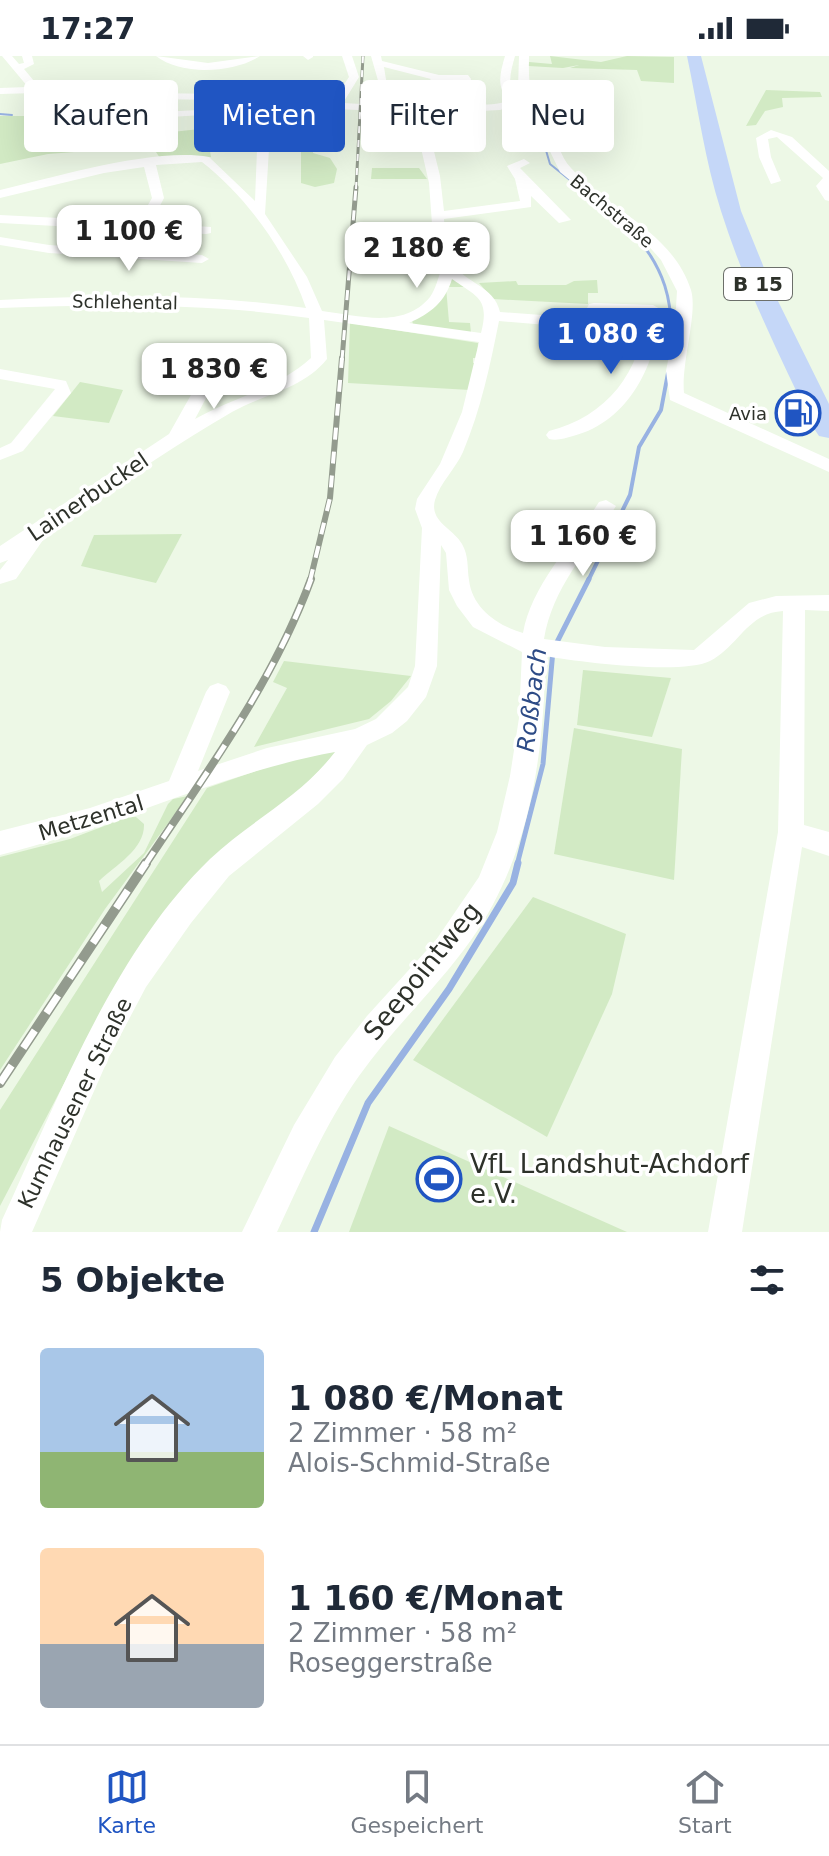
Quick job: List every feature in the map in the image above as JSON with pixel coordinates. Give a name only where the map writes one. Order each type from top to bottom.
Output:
[{"type":"main road","name":"B 15","points":[[694,56],[717,165],[758,285],[829,430]]},
{"type":"street","points":[[7,56],[26,80]]},
{"type":"street","points":[[161,56],[180,64],[212,65],[255,56]]},
{"type":"street","points":[[345,94],[354,77],[347,56]]},
{"type":"street","name":"Bachstraße","points":[[504,80],[510,56]]},
{"type":"street","name":"Bachstraße","points":[[522,80],[524,56]]},
{"type":"street","points":[[16,69],[33,59]]},
{"type":"street","points":[[380,80],[377,59],[439,78],[458,76],[466,80]]},
{"type":"street","points":[[16,69],[41,75],[60,87],[126,95],[194,96]]},
{"type":"street","points":[[0,91],[24,90]]},
{"type":"street","points":[[486,109],[502,105]]},
{"type":"street","points":[[775,181],[765,157],[762,138],[768,133],[789,138],[810,163],[829,178],[822,186],[829,197]]},
{"type":"street","points":[[258,214],[261,210],[263,152]]},
{"type":"street","points":[[428,152],[440,241],[449,268],[485,295],[492,306],[493,316],[583,323],[590,321],[594,307],[653,309],[654,330],[633,382],[599,416],[568,434],[555,435]]},
{"type":"street","name":"Bachstraße","points":[[556,152],[564,169],[650,239],[677,277],[685,300],[674,371],[676,396],[829,466]]},
{"type":"street","name":"Lainerbuckel","points":[[0,194],[69,176],[149,162],[205,159],[258,214],[299,273],[316,316],[319,359],[293,380],[230,406],[177,437],[0,556]]},
{"type":"street","points":[[144,224],[158,198],[149,162]]},
{"type":"street","points":[[524,163],[513,166],[521,179],[564,220]]},
{"type":"street","points":[[521,179],[527,204]]},
{"type":"street","points":[[439,216],[546,202]]},
{"type":"street","points":[[0,219],[144,224],[206,230]]},
{"type":"street","points":[[0,241],[49,249],[202,259]]},
{"type":"street","points":[[392,324],[418,314],[431,304],[439,295],[449,268]]},
{"type":"street","name":"Schlehental","points":[[0,289],[225,299],[316,316],[486,338]]},
{"type":"street","name":"Schlehental","points":[[0,304],[92,300],[250,305]]},
{"type":"street","name":"Kumhausener Straße","points":[[14,1232],[98,1046],[136,977],[220,867],[309,796],[334,772],[359,738],[384,726],[412,700],[426,666],[432,528],[425,509],[426,499],[449,464],[471,412],[493,316]]},
{"type":"street","name":"Lainerbuckel","points":[[177,437],[215,366]]},
{"type":"street","points":[[0,374],[60,385],[63,393],[17,447],[0,455]]},
{"type":"street","name":"Seepointweg","points":[[259,1232],[314,1122],[359,1049],[457,935],[488,887],[512,825],[525,761],[541,613],[559,575],[606,506]]},
{"type":"street","points":[[432,528],[452,540],[456,548],[461,593],[471,613],[495,633],[537,645],[575,652],[696,658],[715,650],[746,614],[761,605],[829,603]]},
{"type":"street","points":[[0,577],[9,574],[40,529]]},
{"type":"street","points":[[725,1232],[791,832],[796,616],[792,605]]},
{"type":"street","points":[[179,787],[218,692]]},
{"type":"street","name":"Metzental","points":[[0,843],[136,805],[179,787],[285,753],[359,738]]},
{"type":"street","points":[[791,832],[829,844]]},
{"type":"green space","points":[[550,56],[601,62],[627,56],[674,57],[674,83],[641,81],[637,70],[570,68],[579,65],[563,68],[528,66],[529,62],[552,64]]},
{"type":"green space","points":[[766,90],[820,92],[822,97],[782,98],[783,107],[765,111],[756,125],[746,126]]},
{"type":"green space","points":[[0,116],[24,116],[24,152],[74,152],[48,154],[0,164]]},
{"type":"green space","points":[[194,130],[194,152],[210,152],[211,157],[160,158],[156,152],[178,152],[178,131]]},
{"type":"green space","points":[[301,152],[313,152],[330,158],[337,169],[334,183],[315,187],[301,183]]},
{"type":"green space","points":[[372,168],[419,168],[427,179],[371,179]]},
{"type":"green space","points":[[447,279],[456,279],[466,287],[446,287],[449,322],[470,323],[471,333],[413,325],[412,319]]},
{"type":"green space","points":[[597,280],[598,293],[588,293],[588,304],[493,299],[479,283],[516,281],[518,285],[566,285],[574,281]]},
{"type":"green space","points":[[350,323],[478,343],[477,358],[473,358],[473,363],[476,363],[470,390],[348,383]]},
{"type":"green space","points":[[80,382],[123,390],[109,423],[53,416]]},
{"type":"green space","points":[[182,534],[156,583],[81,566],[94,535]]},
{"type":"green space","points":[[284,661],[411,676],[391,701],[369,719],[254,747],[287,688],[273,682]]},
{"type":"green space","points":[[583,670],[671,678],[652,737],[577,725]]},
{"type":"green space","points":[[574,728],[682,749],[674,880],[554,854]]},
{"type":"green space","points":[[322,748],[338,750],[104,1007],[0,1206],[0,1110],[207,788]]},
{"type":"green space","points":[[188,796],[105,909],[0,1070],[0,857],[70,839],[128,817],[136,817],[144,824],[140,841],[99,881],[102,892],[144,853],[168,804],[173,799]]},
{"type":"green space","points":[[533,897],[626,934],[612,994],[547,1137],[413,1060]]},
{"type":"green space","name":"VfL Landshut-Achdorf e.V.","points":[[389,1126],[627,1232],[349,1232]]},
{"type":"waterway","points":[[0,114],[12,115]]},
{"type":"waterway","name":"Roßbach","points":[[546,152],[550,164],[581,189]]},
{"type":"waterway","name":"Roßbach","points":[[578,187],[583,191]]},
{"type":"waterway","name":"Roßbach","points":[[631,230],[652,257],[665,286],[671,316],[670,351]]},
{"type":"waterway","name":"Roßbach","points":[[588,580],[630,495],[639,447],[661,410],[668,373]]},
{"type":"waterway","name":"Roßbach","points":[[517,865],[543,764],[553,650],[588,580]]},
{"type":"waterway","name":"Roßbach","points":[[314,1232],[368,1103],[449,989],[513,883],[518,863]]},
{"type":"railway","points":[[356,189],[363,56]]},
{"type":"railway","points":[[342,360],[356,187]]},
{"type":"railway","points":[[310,581],[330,498],[342,358]]},
{"type":"railway","points":[[145,865],[258,691],[278,655],[311,579]]},
{"type":"railway","points":[[0,1083],[146,863]]},
{"type":"place","name":"Avia","points":[[798,413]]},
{"type":"place","name":"VfL Landshut-Achdorf e.V.","points":[[439,1179]]}]
